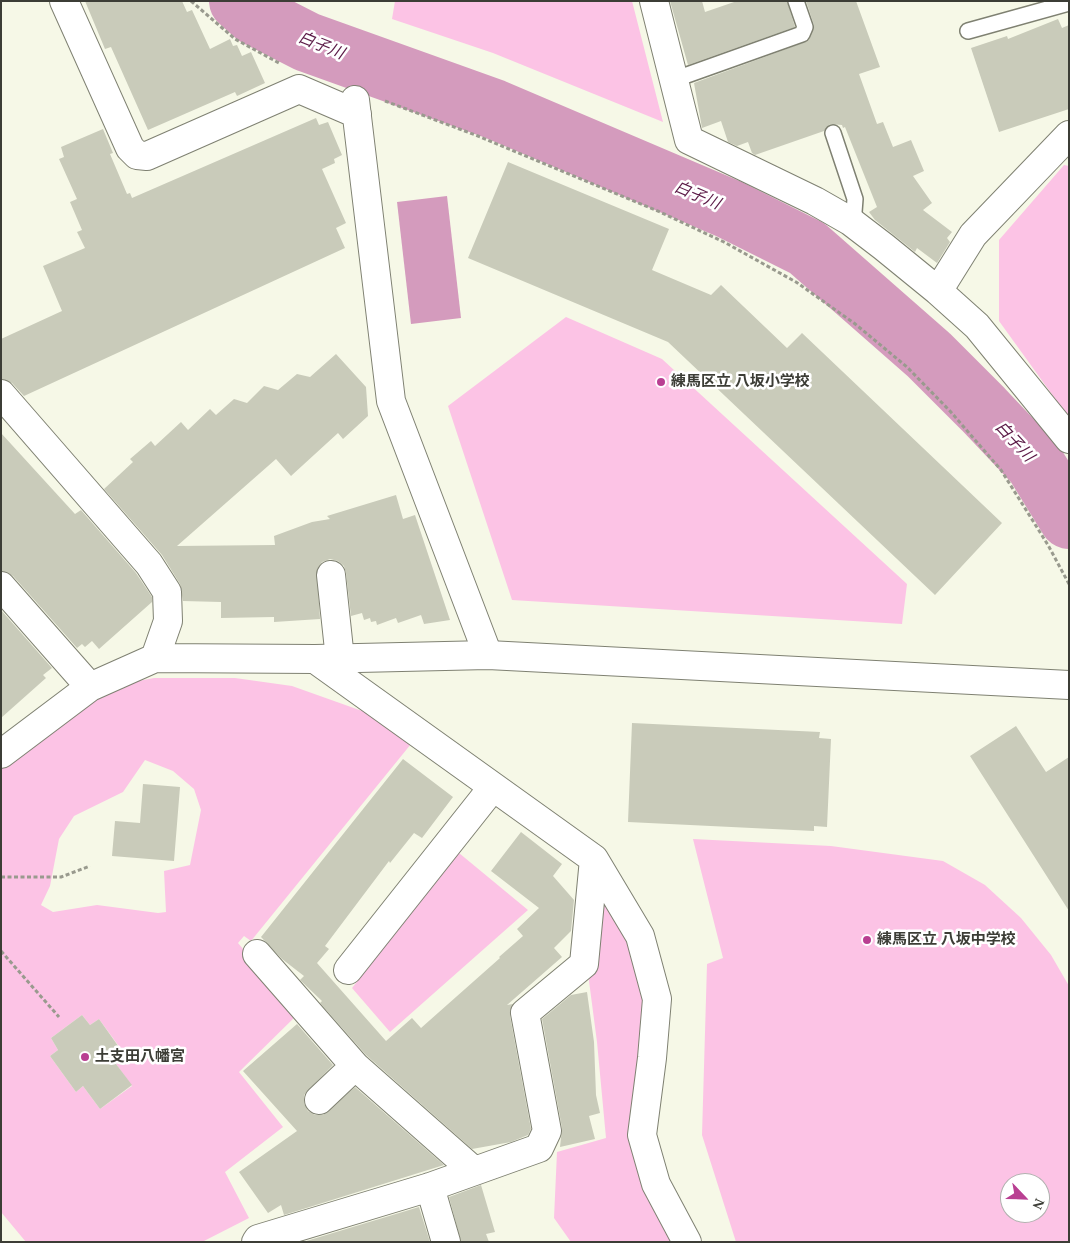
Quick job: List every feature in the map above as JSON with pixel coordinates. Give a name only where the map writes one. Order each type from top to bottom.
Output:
[{"type":"street","points":[[64,1],[130,148],[137,155],[147,156],[299,89],[356,107],[391,401],[488,655]]},
{"type":"street","points":[[654,1],[689,140],[815,201],[850,221],[938,290],[977,326],[1069,440]]},
{"type":"street","points":[[938,290],[973,235],[1069,135]]},
{"type":"street","points":[[1,394],[149,564],[167,592],[168,621],[155,658]]},
{"type":"street","points":[[327,659],[330,576]]},
{"type":"street","points":[[1,586],[90,687]]},
{"type":"street","points":[[3,749],[90,687],[155,658],[327,659],[488,655],[1069,685]]},
{"type":"street","points":[[327,659],[493,787],[594,859],[640,936],[657,999],[642,1135],[656,1184],[687,1242]]},
{"type":"street","points":[[348,970],[493,787]]},
{"type":"street","points":[[256,1242],[258,1239],[430,1187],[539,1148],[547,1131],[525,1013],[584,964],[594,859]]},
{"type":"street","points":[[257,954],[355,1066],[474,1171]]},
{"type":"street","points":[[319,1100],[355,1066]]},
{"type":"street","points":[[430,1187],[446,1242]]},
{"type":"lane","points":[[673,80],[802,34],[805,26],[796,1]]},
{"type":"lane","points":[[968,30],[1069,3]]},
{"type":"lane","points":[[833,133],[855,199],[854,212],[850,221]]},
{"type":"path","points":[[191,1],[234,39],[283,66]]},
{"type":"path","points":[[356,107],[374,96],[488,140],[660,212],[724,242],[796,282],[854,323],[907,367],[950,411],[1001,470],[1048,545],[1069,584]]},
{"type":"path","points":[[1,877],[61,877],[90,866]]},
{"type":"path","points":[[1,951],[59,1017]]},
{"type":"shaded area","points":[[395,1],[632,1],[663,122],[493,53],[392,19]]},
{"type":"shaded area","points":[[1064,165],[1069,166],[1069,418],[999,321],[999,240]]},
{"type":"shaded area","points":[[447,196],[461,318],[411,324],[397,202]]},
{"type":"shaded area","points":[[566,317],[662,359],[907,584],[902,624],[512,600],[448,406]]},
{"type":"shaded area","points":[[154,678],[235,678],[292,686],[365,712],[411,744],[251,941],[244,936],[238,943],[298,1014],[239,1072],[283,1127],[225,1172],[249,1218],[202,1242],[26,1242],[1,1212],[1,769],[75,711],[123,684]],"holes":[[[145,760],[173,771],[194,789],[201,810],[190,865],[164,871],[166,912],[158,913],[97,905],[53,912],[41,905],[50,886],[59,839],[74,816],[123,792]],[[82,1015],[90,1025],[99,1019],[126,1056],[116,1064],[132,1086],[100,1109],[83,1086],[76,1092],[50,1056],[58,1050],[51,1038]]]},
{"type":"shaded area","points":[[693,839],[831,846],[943,861],[985,885],[1021,918],[1051,955],[1069,986],[1069,1242],[736,1242],[702,1135],[707,964],[723,958]]},
{"type":"shaded area","points":[[459,853],[528,910],[390,1032],[352,988]]},
{"type":"shaded area","points":[[596,898],[615,901],[652,999],[636,1136],[679,1242],[571,1242],[554,1218],[557,1152],[606,1138],[589,981]]},
{"type":"building","points":[[85,1],[182,1],[187,12],[192,10],[210,49],[230,39],[233,46],[237,45],[242,56],[251,52],[265,83],[237,96],[235,92],[148,130],[111,47],[105,49]]},
{"type":"building","points":[[670,1],[702,1],[705,12],[737,1],[787,1],[795,27],[688,65]]},
{"type":"building","points":[[806,1],[856,1],[880,67],[859,74],[877,124],[883,122],[893,147],[911,140],[924,171],[913,176],[932,203],[923,210],[952,232],[947,238],[950,242],[937,263],[917,248],[915,252],[875,220],[869,212],[877,207],[845,127],[843,128],[842,125],[830,124],[824,131],[755,155],[752,153],[748,142],[737,146],[728,142],[721,121],[702,128],[694,83],[808,41],[814,25]]},
{"type":"building","points":[[1058,19],[1062,28],[1069,25],[1069,109],[999,132],[971,48],[1007,36],[1008,39]]},
{"type":"building","points":[[316,118],[319,125],[328,122],[342,155],[334,159],[335,163],[322,169],[346,223],[336,228],[345,248],[24,396],[12,383],[1,379],[1,339],[62,311],[43,266],[85,248],[77,232],[82,230],[70,202],[77,199],[59,159],[64,157],[61,147],[103,129],[113,153],[110,154],[127,194],[130,193],[132,198]]},
{"type":"building","points":[[508,162],[669,229],[652,270],[711,295],[721,285],[787,348],[802,333],[1002,523],[935,595],[668,342],[468,258]]},
{"type":"building","points":[[336,354],[366,387],[368,416],[343,439],[338,433],[291,476],[276,459],[177,546],[275,545],[274,536],[312,522],[330,519],[327,516],[396,495],[403,519],[415,515],[450,620],[424,624],[421,615],[398,623],[396,618],[377,625],[376,621],[371,622],[370,618],[364,620],[362,613],[351,616],[344,566],[338,561],[330,559],[322,562],[317,569],[320,619],[274,622],[274,617],[221,618],[221,602],[183,601],[180,584],[162,555],[104,489],[133,462],[130,459],[151,441],[155,446],[181,422],[188,430],[210,409],[216,415],[234,399],[247,403],[264,386],[278,390],[297,374],[310,377]]},
{"type":"building","points":[[1,433],[75,514],[81,510],[136,573],[152,597],[152,602],[99,649],[92,641],[85,647],[82,644],[77,648],[13,576],[1,571]]},
{"type":"building","points":[[1,610],[52,668],[43,675],[46,678],[1,718]]},
{"type":"building","points":[[632,723],[820,732],[819,738],[831,739],[827,827],[814,826],[814,831],[628,822]]},
{"type":"building","points":[[1016,726],[1046,772],[1069,757],[1069,911],[970,756]]},
{"type":"building","points":[[403,759],[453,797],[422,838],[414,833],[390,863],[389,861],[325,946],[329,949],[317,963],[386,1041],[412,1018],[421,1028],[523,936],[517,929],[539,908],[491,871],[521,832],[562,864],[553,876],[574,900],[571,931],[554,948],[562,957],[507,1005],[513,1004],[510,1016],[531,1129],[528,1135],[511,1142],[472,1149],[366,1055],[320,1003],[322,1001],[300,980],[304,976],[282,959],[261,937]]},
{"type":"building","points":[[143,784],[180,787],[174,861],[112,856],[115,821],[140,823]]},
{"type":"building","points":[[587,992],[594,1042],[596,1095],[600,1113],[589,1116],[595,1139],[560,1147],[562,1128],[542,1019],[571,995]]},
{"type":"building","points":[[82,1015],[90,1025],[99,1019],[126,1057],[116,1064],[132,1085],[100,1109],[83,1086],[76,1092],[50,1056],[58,1050],[51,1038]]},
{"type":"building","points":[[297,1024],[333,1065],[304,1095],[304,1103],[308,1111],[315,1115],[323,1115],[355,1087],[444,1165],[284,1215],[281,1205],[268,1213],[239,1172],[297,1131],[243,1071]]},
{"type":"building","points":[[481,1185],[495,1232],[486,1234],[489,1242],[461,1242],[449,1197]]},
{"type":"building","points":[[419,1207],[430,1242],[303,1242]]},
{"type":"waterway","name":"白子川","points":[[239,1],[256,16],[307,42],[494,109],[729,209],[807,248],[929,355],[983,409],[1035,464],[1069,519]]},
{"type":"place","name":"練馬区立 八坂小学校","points":[[661,382]]},
{"type":"place","name":"練馬区立 八坂中学校","points":[[867,940]]},
{"type":"place","name":"土支田八幡宮","points":[[85,1057]]}]
